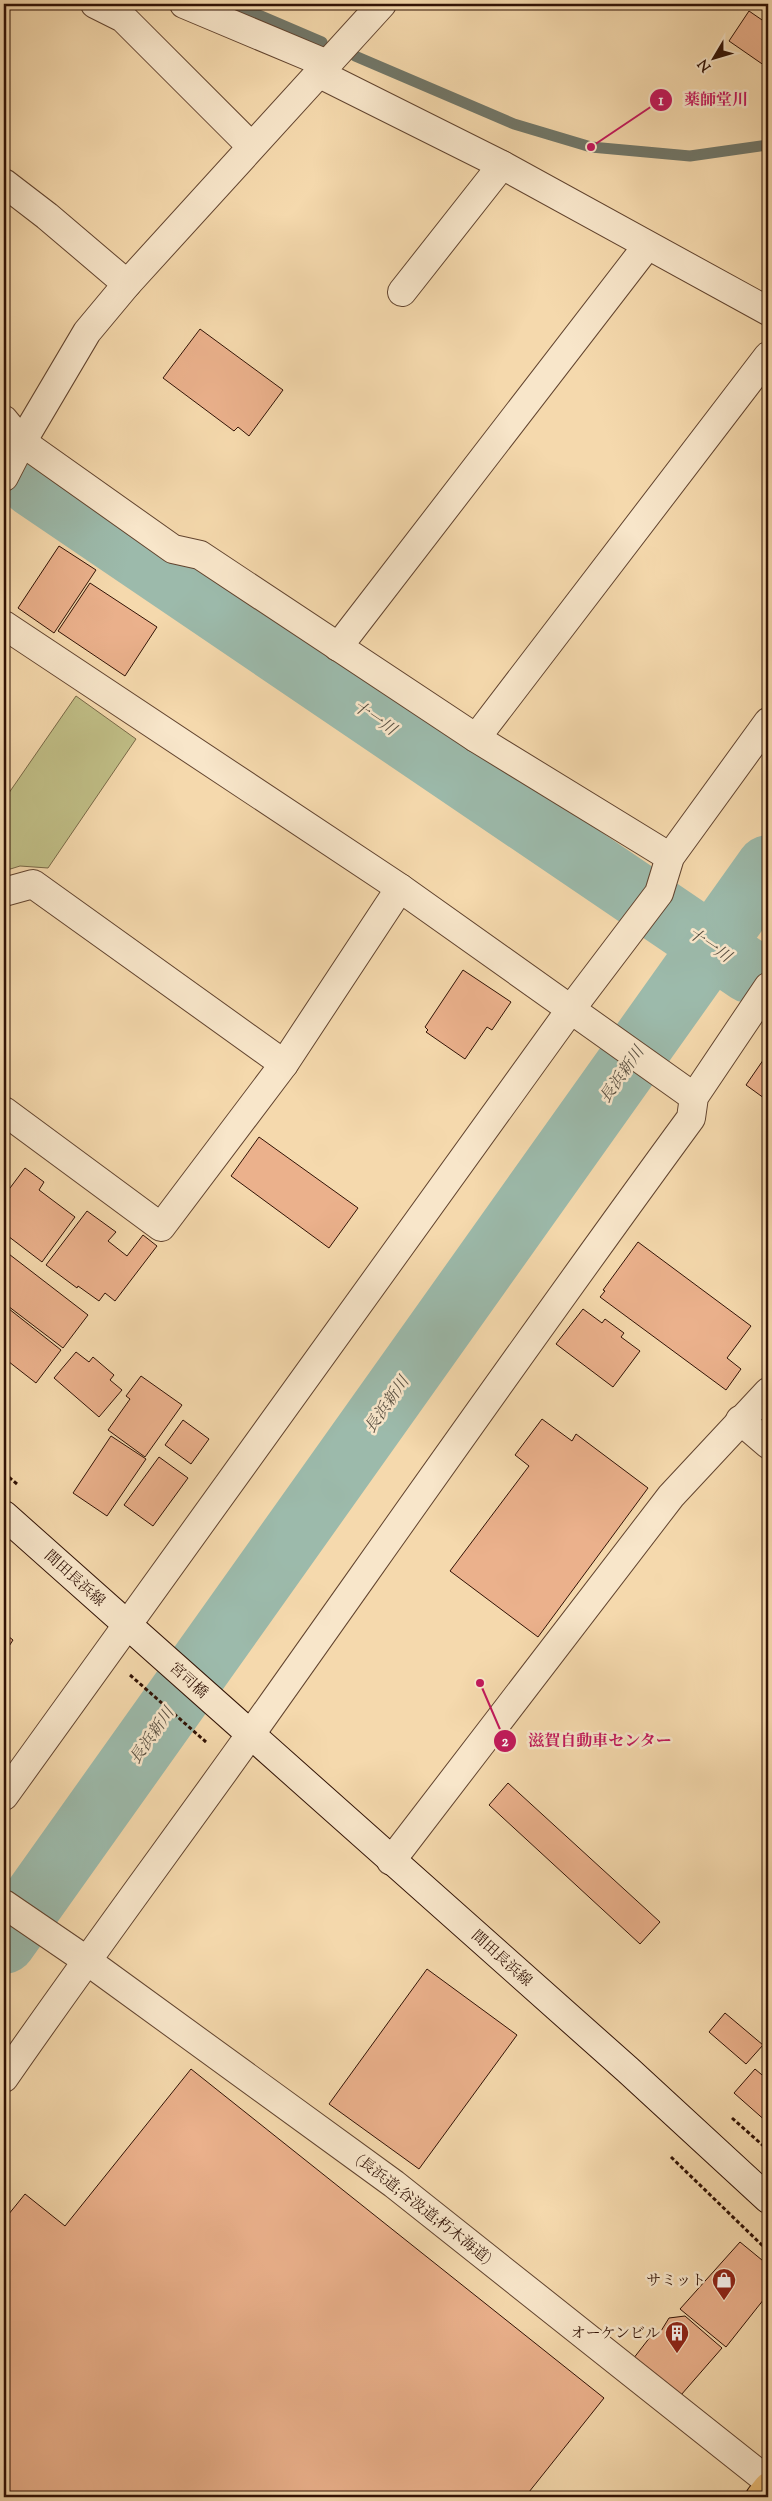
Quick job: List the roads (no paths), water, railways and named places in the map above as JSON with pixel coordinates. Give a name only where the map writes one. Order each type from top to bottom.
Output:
[{"type":"highway","points":[[760,2497],[768,2487]]},
{"type":"street","points":[[94,4],[123,18],[252,146]]},
{"type":"street","points":[[184,4],[322,69],[768,311]]},
{"type":"street","points":[[4,477],[19,446],[87,332],[127,284],[382,4]]},
{"type":"street","points":[[402,292],[502,165]]},
{"type":"street","points":[[4,183],[47,216],[127,284]]},
{"type":"street","points":[[338,647],[647,246]]},
{"type":"street","points":[[476,738],[768,356]]},
{"type":"street","points":[[4,420],[19,446],[173,549],[200,555],[476,738],[670,857]]},
{"type":"street","points":[[4,625],[400,888],[687,1092],[691,1118],[242,1727],[230,1763],[78,1955],[4,2078]]},
{"type":"street","points":[[4,1796],[105,1653],[136,1633],[578,1014],[639,920],[659,893],[670,857],[768,722]]},
{"type":"street","points":[[4,892],[33,884],[284,1064]]},
{"type":"street","points":[[4,1111],[162,1226],[284,1064],[400,888]]},
{"type":"street","points":[[687,1092],[768,987]]},
{"type":"street","points":[[391,1860],[671,1496],[768,1392]]},
{"type":"street","points":[[740,1420],[768,1444]]},
{"type":"street","name":"間田長浜線","points":[[4,1515],[136,1633]]},
{"type":"street","name":"宮司橋","points":[[136,1633],[242,1727]]},
{"type":"street","name":"間田長浜線","points":[[242,1727],[628,2070],[768,2199]]},
{"type":"street","name":"(長浜道;谷汲道;朽木海道)","points":[[4,1904],[78,1955],[394,2184],[768,2481]]},
{"type":"waterway","points":[[233,4],[322,42]]},
{"type":"waterway","points":[[355,56],[514,124],[591,147],[690,156],[768,145]]},
{"type":"waterway","name":"十一川","points":[[4,457],[33,485],[749,971]]},
{"type":"waterway","name":"長浜新川","points":[[4,1942],[768,867]]},
{"type":"place","name":"薬師堂川","points":[[591,147]]},
{"type":"place","name":"滋賀自動車センター","points":[[480,1683]]},
{"type":"place","name":"サミット","points":[[724,2301]]},
{"type":"place","name":"オーケンビル","points":[[677,2354]]}]
